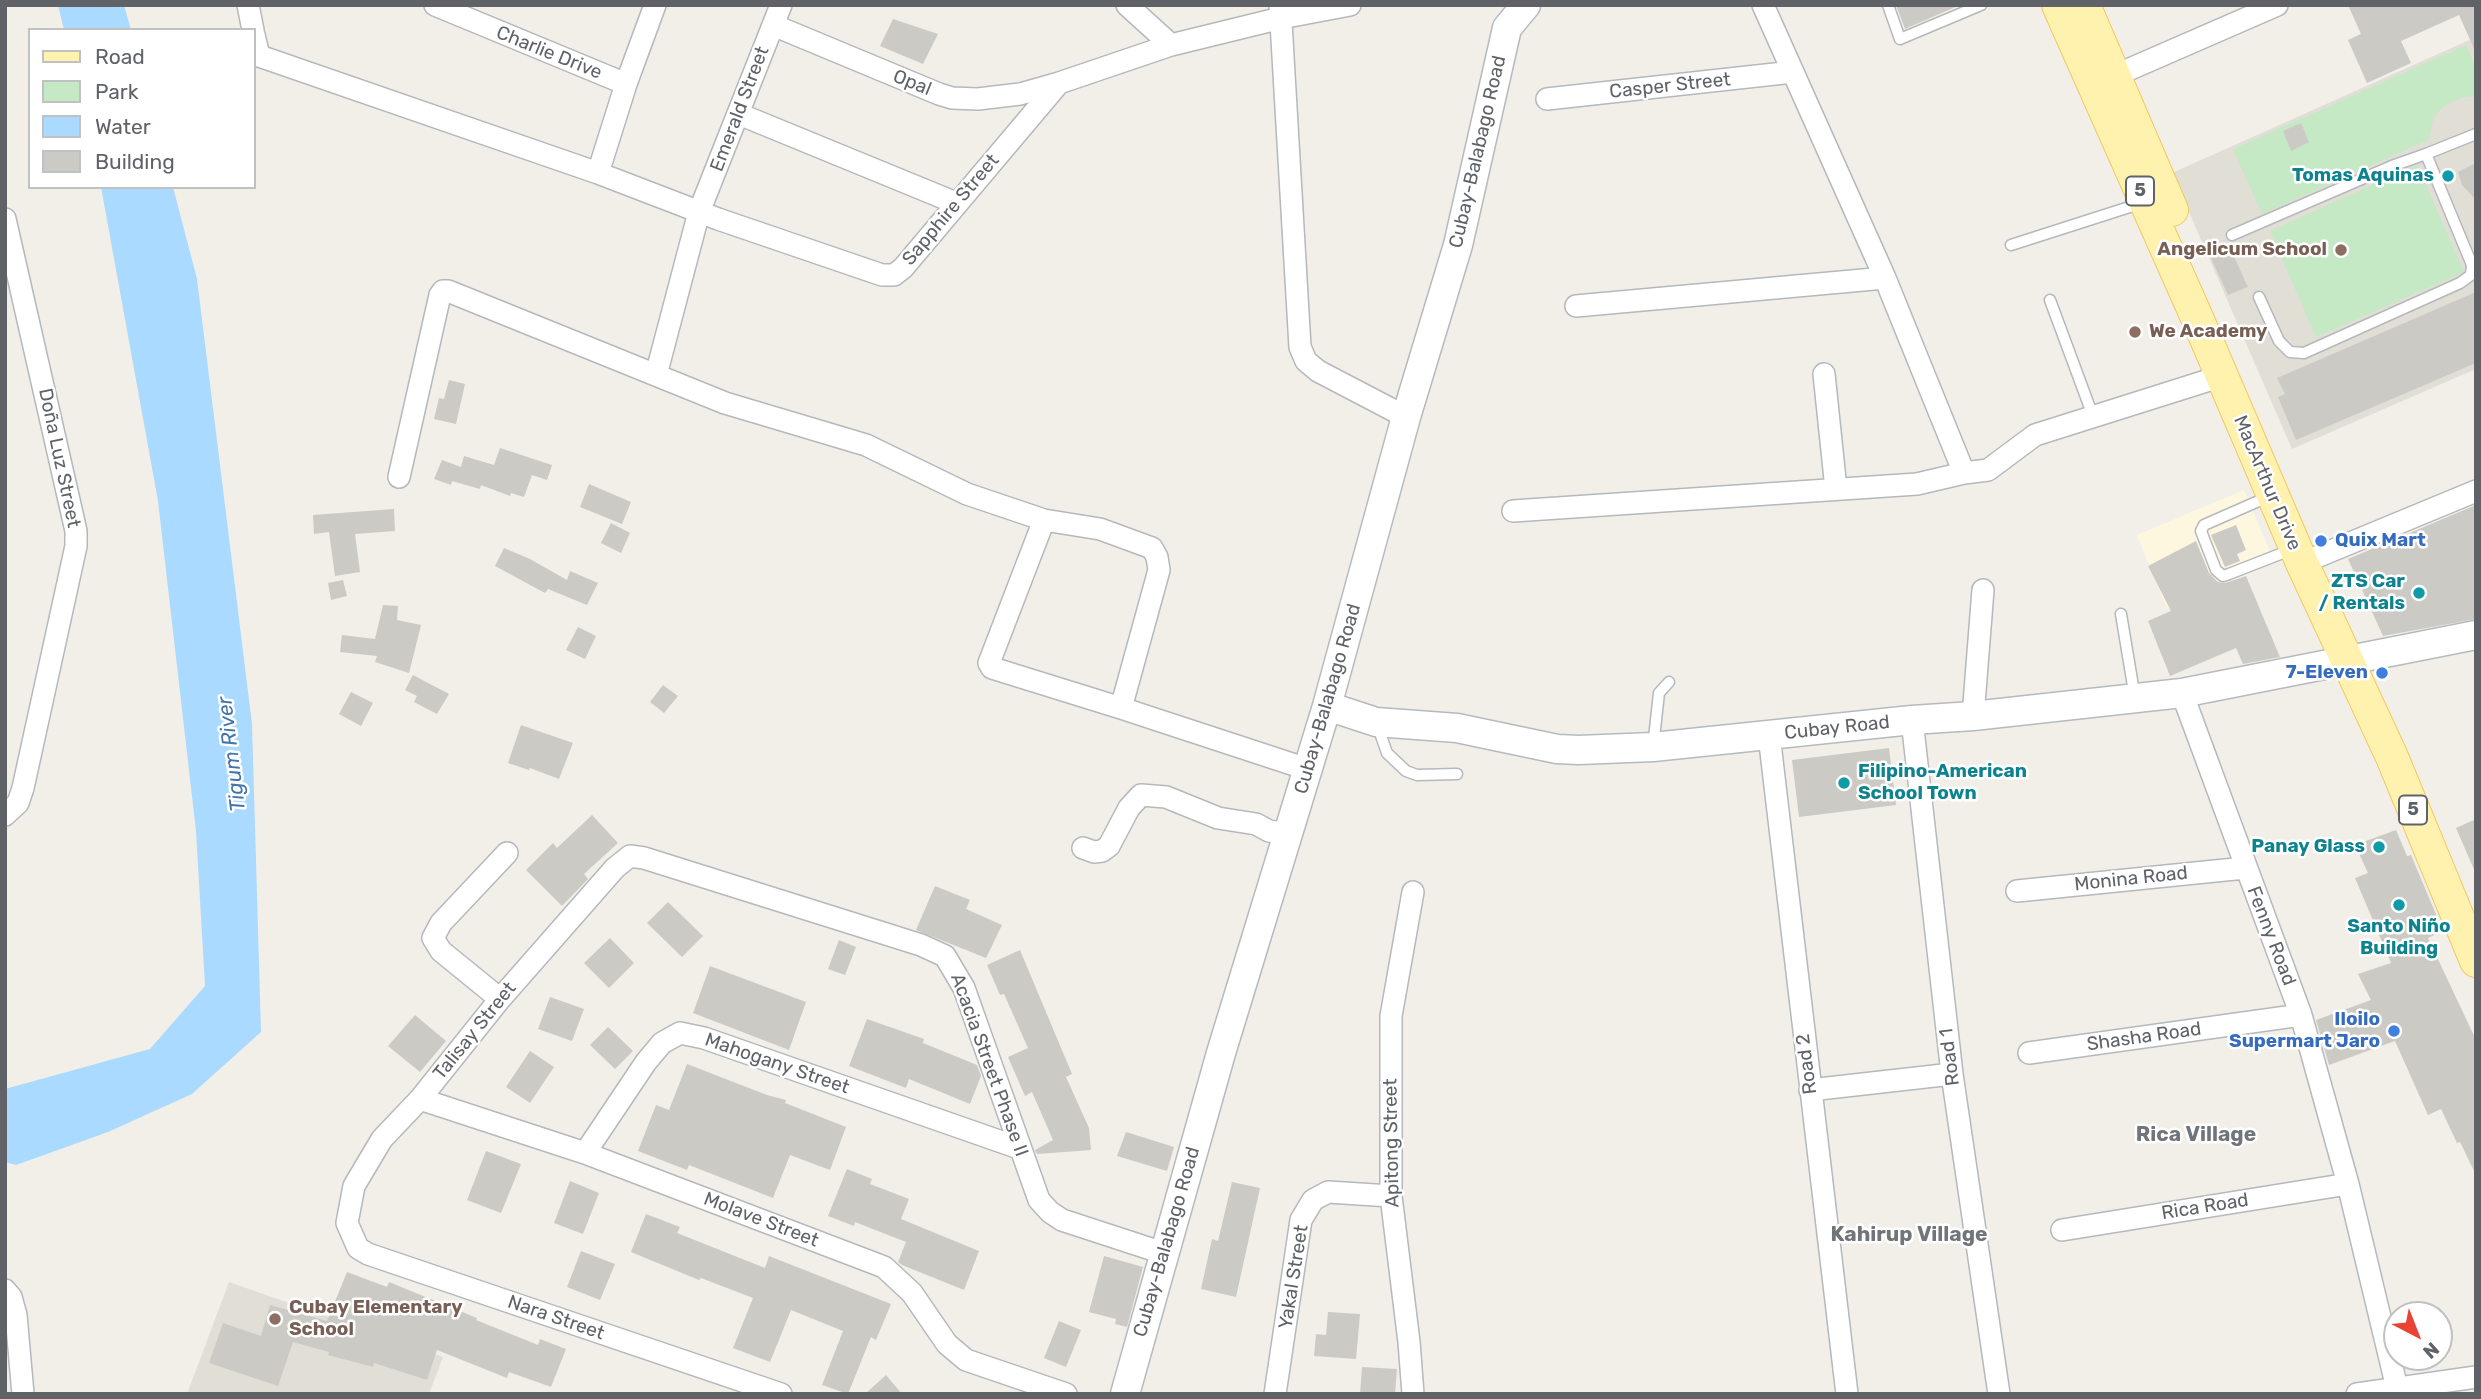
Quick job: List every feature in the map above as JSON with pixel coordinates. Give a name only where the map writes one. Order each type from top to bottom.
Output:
[{"type":"main road","name":"Cubay-Balabago Road","points":[[1125,1394],[1163,1253],[1327,706],[1406,417],[1458,245],[1507,28],[1526,5]]},
{"type":"main road","name":"MacArthur Drive","points":[[2058,5],[2273,495],[2306,556]]},
{"type":"main road","points":[[2084,5],[2347,660]]},
{"type":"main road","name":"Cubay Road","points":[[1327,706],[1376,722],[1457,729],[1557,749],[1653,747],[2182,693],[2476,635]]},
{"type":"main road","name":"5","points":[[2347,660],[2392,757],[2476,961]]},
{"type":"street","points":[[248,5],[252,28]]},
{"type":"street","name":"Charlie Drive","points":[[435,5],[626,84]]},
{"type":"street","points":[[598,173],[655,5]]},
{"type":"street","name":"Emerald Street","points":[[656,375],[699,212],[781,5]]},
{"type":"street","points":[[1127,5],[1171,45]]},
{"type":"street","name":"Opal","points":[[773,26],[939,94],[953,98],[978,99],[999,97],[1059,83],[1280,12],[1350,5]]},
{"type":"street","points":[[1763,5],[1885,278],[1964,473]]},
{"type":"street","points":[[2114,76],[2277,5]]},
{"type":"street","points":[[1280,12],[1300,347],[1307,361],[1318,371],[1406,417]]},
{"type":"street","points":[[256,42],[260,56],[598,173],[699,212]]},
{"type":"street","name":"Casper Street","points":[[1547,99],[1793,72]]},
{"type":"street","name":"Sapphire Street","points":[[699,212],[882,275],[894,275],[903,268],[1059,83]]},
{"type":"street","points":[[739,114],[956,203]]},
{"type":"street","name":"Doña Luz Street","points":[[5,219],[76,531],[76,546],[23,788],[18,803],[5,815]]},
{"type":"street","points":[[1576,306],[1885,278]]},
{"type":"street","points":[[399,478],[443,291],[725,403],[866,445],[967,494],[1044,520],[1100,529],[1152,548],[1157,557],[1156,581],[1121,708]]},
{"type":"street","points":[[1824,374],[1836,489]]},
{"type":"street","points":[[1513,511],[1917,484],[1988,470],[2035,435],[2222,376]]},
{"type":"street","points":[[2306,556],[2476,491]]},
{"type":"street","points":[[1044,520],[989,663],[992,668],[1307,769]]},
{"type":"street","points":[[1973,716],[1983,590]]},
{"type":"street","name":"Fenny Road","points":[[2182,693],[2301,1015],[2348,1184],[2397,1388]]},
{"type":"street","name":"Road 1","points":[[1912,720],[1952,1074],[1998,1394]]},
{"type":"street","name":"Road 2","points":[[1769,735],[1847,1394]]},
{"type":"street","points":[[1083,848],[1094,852],[1109,846],[1129,808],[1142,794],[1166,797],[1218,818],[1256,824],[1269,831],[1289,834]]},
{"type":"street","points":[[500,999],[441,951],[433,937],[441,923],[508,853]]},
{"type":"street","name":"Acacia Street Phase II","points":[[630,856],[644,858],[921,945],[945,956],[964,988],[1039,1200],[1062,1220],[1163,1253]]},
{"type":"street","name":"Talisay Street","points":[[347,1223],[354,1186],[382,1139],[420,1099],[500,999],[615,868],[630,856]]},
{"type":"street","name":"Monina Road","points":[[2017,891],[2245,868]]},
{"type":"street","name":"Apitong Street","points":[[1413,892],[1391,1016],[1391,1196],[1413,1394]]},
{"type":"street","name":"Shasha Road","points":[[2029,1053],[2301,1015]]},
{"type":"street","name":"Mahogany Street","points":[[585,1153],[646,1062],[662,1043],[680,1033],[704,1038],[1020,1148]]},
{"type":"street","points":[[1810,1090],[1952,1074]]},
{"type":"street","name":"Molave Street","points":[[420,1099],[585,1153],[884,1266],[912,1293],[947,1344],[966,1360],[1066,1394]]},
{"type":"street","name":"Rica Road","points":[[2062,1230],[2348,1184]]},
{"type":"street","name":"Yakal Street","points":[[1275,1394],[1301,1220],[1313,1200],[1328,1192],[1391,1196]]},
{"type":"street","name":"Nara Street","points":[[347,1223],[358,1248],[368,1254],[781,1394]]},
{"type":"street","points":[[5,1290],[11,1297],[16,1315],[23,1394]]},
{"type":"street","points":[[2357,1394],[2476,1377]]},
{"type":"lane","points":[[1888,5],[1900,39],[1981,5]]},
{"type":"lane","points":[[2232,235],[2392,166],[2476,134]]},
{"type":"lane","points":[[2259,297],[2279,341],[2290,352],[2304,353],[2460,283],[2471,275],[2472,265],[2426,154]]},
{"type":"lane","points":[[2011,245],[2145,202]]},
{"type":"lane","points":[[2050,300],[2093,416]]},
{"type":"lane","points":[[2273,495],[2204,525],[2201,531],[2216,570],[2223,576],[2306,556]]},
{"type":"lane","points":[[2121,614],[2135,698]]},
{"type":"lane","points":[[1653,747],[1659,693],[1669,682]]},
{"type":"lane","points":[[1376,722],[1387,753],[1406,771],[1418,775],[1457,774]]},
{"type":"shaded area","name":"Angelicum School","points":[[2476,37],[2476,369],[2292,449],[2172,173]]},
{"type":"shaded area","points":[[2244,490],[2275,563],[2167,609],[2137,535]]},
{"type":"shaded area","name":"Cubay Elementary School","points":[[229,1282],[443,1357],[429,1394],[187,1394]]},
{"type":"green space","points":[[2466,45],[2476,70],[2476,96],[2460,98],[2443,107],[2434,117],[2428,140],[2262,214],[2233,149]]},
{"type":"green space","points":[[2417,165],[2464,272],[2316,337],[2270,231]]},
{"type":"water","points":[[58,5],[124,5],[130,28],[64,28]]},
{"type":"water","name":"Tigum River","points":[[101,189],[174,189],[197,279],[252,724],[261,1032],[192,1094],[108,1132],[16,1165],[5,1162],[5,1089],[150,1049],[205,986],[196,831],[158,501]]},
{"type":"building","points":[[1896,5],[1960,5],[1905,29]]},
{"type":"building","points":[[2348,5],[2476,5],[2476,53],[2459,15],[2401,41],[2411,63],[2367,83],[2348,40],[2361,34]]},
{"type":"building","points":[[893,19],[938,34],[923,64],[880,46]]},
{"type":"building","points":[[2301,123],[2309,142],[2291,151],[2283,131]]},
{"type":"building","points":[[2476,163],[2476,200],[2462,185],[2458,172]]},
{"type":"building","points":[[2230,248],[2248,287],[2228,295],[2210,256]]},
{"type":"building","points":[[2476,292],[2476,363],[2296,440],[2278,397],[2285,394],[2277,378]]},
{"type":"building","points":[[449,380],[465,384],[456,424],[434,419],[439,398],[444,399]]},
{"type":"building","points":[[500,448],[552,465],[547,480],[532,475],[524,497],[511,493],[510,496],[481,485],[480,489],[452,481],[451,485],[434,479],[442,460],[461,467],[464,456],[494,465]]},
{"type":"building","points":[[589,484],[631,502],[622,524],[580,507]]},
{"type":"building","name":"ZTS Car / Rentals","points":[[2476,505],[2476,619],[2383,636],[2348,559]]},
{"type":"building","points":[[394,509],[395,531],[355,534],[360,572],[335,576],[329,532],[314,534],[313,515]]},
{"type":"building","points":[[611,523],[630,533],[621,553],[601,543]]},
{"type":"building","points":[[2236,525],[2246,550],[2237,554],[2240,561],[2225,567],[2211,535]]},
{"type":"building","points":[[2196,541],[2209,573],[2218,582],[2225,583],[2246,576],[2280,657],[2243,664],[2236,648],[2170,676],[2148,621],[2171,611],[2148,566]]},
{"type":"building","points":[[504,548],[567,580],[570,571],[598,583],[587,605],[548,589],[545,593],[495,566]]},
{"type":"building","points":[[343,580],[347,596],[331,600],[328,583]]},
{"type":"building","points":[[383,605],[398,606],[397,620],[421,625],[409,673],[375,662],[377,656],[340,652],[342,635],[375,639]]},
{"type":"building","points":[[578,627],[596,636],[585,659],[566,650]]},
{"type":"building","points":[[413,675],[449,694],[437,714],[414,702],[417,696],[405,690]]},
{"type":"building","points":[[663,685],[678,696],[664,713],[650,702]]},
{"type":"building","points":[[351,692],[373,703],[361,726],[339,714]]},
{"type":"building","points":[[521,725],[573,743],[559,779],[508,763]]},
{"type":"building","name":"Filipino-American School Town","points":[[1889,748],[1896,805],[1799,817],[1792,760]]},
{"type":"building","points":[[592,815],[618,843],[584,874],[588,879],[562,906],[526,870],[553,843],[557,848]]},
{"type":"building","points":[[2476,819],[2476,874],[2456,828]]},
{"type":"building","name":"Iloilo Supermart Jaro","points":[[2396,830],[2407,856],[2411,855],[2443,931],[2428,938],[2476,1040],[2476,1175],[2441,1109],[2428,1115],[2395,1041],[2329,1065],[2316,1020],[2371,1000],[2358,974],[2391,963],[2355,878],[2368,873],[2355,845]]},
{"type":"building","points":[[935,886],[970,900],[966,909],[1002,925],[986,958],[916,930]]},
{"type":"building","points":[[668,902],[703,936],[682,957],[647,923]]},
{"type":"building","points":[[610,938],[634,963],[609,988],[584,963]]},
{"type":"building","points":[[839,940],[856,947],[845,975],[828,969]]},
{"type":"building","points":[[1020,950],[1072,1074],[1066,1077],[1089,1128],[1091,1150],[1037,1154],[1035,1150],[1053,1140],[1032,1092],[1025,1096],[1008,1057],[1028,1048],[1004,994],[1000,995],[987,965]]},
{"type":"building","points":[[710,966],[806,1002],[789,1050],[693,1013]]},
{"type":"building","points":[[550,997],[584,1009],[572,1041],[538,1029]]},
{"type":"building","points":[[415,1015],[446,1041],[420,1072],[388,1046]]},
{"type":"building","points":[[867,1019],[924,1039],[923,1043],[977,1065],[981,1076],[970,1104],[909,1079],[906,1088],[849,1066]]},
{"type":"building","points":[[608,1027],[633,1051],[615,1069],[590,1045]]},
{"type":"building","points":[[530,1051],[554,1067],[530,1103],[506,1087]]},
{"type":"building","points":[[687,1064],[786,1100],[785,1103],[846,1127],[830,1170],[790,1155],[773,1198],[689,1165],[687,1170],[638,1151],[656,1105],[669,1110]]},
{"type":"building","points":[[1126,1132],[1174,1147],[1167,1171],[1117,1156]]},
{"type":"building","points":[[486,1151],[521,1164],[501,1213],[467,1200]]},
{"type":"building","points":[[847,1169],[872,1179],[870,1184],[909,1199],[901,1219],[979,1251],[964,1290],[898,1262],[906,1242],[855,1222],[854,1226],[828,1216]]},
{"type":"building","points":[[570,1181],[599,1193],[583,1234],[554,1223]]},
{"type":"building","points":[[1232,1182],[1260,1188],[1236,1297],[1201,1289],[1212,1239],[1218,1241]]},
{"type":"building","points":[[646,1214],[680,1227],[677,1233],[765,1268],[769,1256],[891,1304],[876,1340],[871,1337],[848,1394],[822,1385],[843,1331],[791,1310],[770,1362],[733,1348],[753,1298],[701,1278],[699,1280],[631,1252]]},
{"type":"building","points":[[581,1251],[615,1264],[600,1300],[567,1287]]},
{"type":"building","points":[[1104,1256],[1143,1267],[1127,1327],[1115,1324],[1116,1319],[1089,1312]]},
{"type":"building","points":[[347,1272],[387,1287],[389,1282],[538,1345],[540,1339],[566,1349],[551,1387],[509,1372],[507,1378],[437,1350],[427,1380],[374,1363],[373,1367],[328,1355],[329,1352],[293,1342],[278,1386],[209,1363],[223,1323],[261,1336],[270,1305],[327,1321]]},
{"type":"building","points":[[1328,1312],[1360,1314],[1356,1359],[1314,1356],[1316,1334],[1326,1335]]},
{"type":"building","points":[[1059,1321],[1081,1330],[1066,1367],[1044,1358]]},
{"type":"building","points":[[1362,1367],[1397,1369],[1395,1394],[1360,1394]]},
{"type":"building","points":[[886,1375],[902,1394],[865,1394]]},
{"type":"place","name":"Tomas Aquinas","points":[[2448,176]]},
{"type":"place","name":"Angelicum School","points":[[2341,250]]},
{"type":"place","name":"We Academy","points":[[2135,332]]},
{"type":"place","name":"Quix Mart","points":[[2321,541]]},
{"type":"place","name":"ZTS Car / Rentals","points":[[2419,593]]},
{"type":"place","name":"7-Eleven","points":[[2382,673]]},
{"type":"place","name":"Filipino-American School Town","points":[[1844,783]]},
{"type":"place","name":"Panay Glass","points":[[2379,847]]},
{"type":"place","name":"Santo Niño Building","points":[[2399,905]]},
{"type":"place","name":"Iloilo Supermart Jaro","points":[[2394,1031]]},
{"type":"place","name":"Cubay Elementary School","points":[[275,1319]]},
{"type":"district","name":"Rica Village","points":[[2196,1135]]},
{"type":"district","name":"Kahirup Village","points":[[1909,1235]]}]
